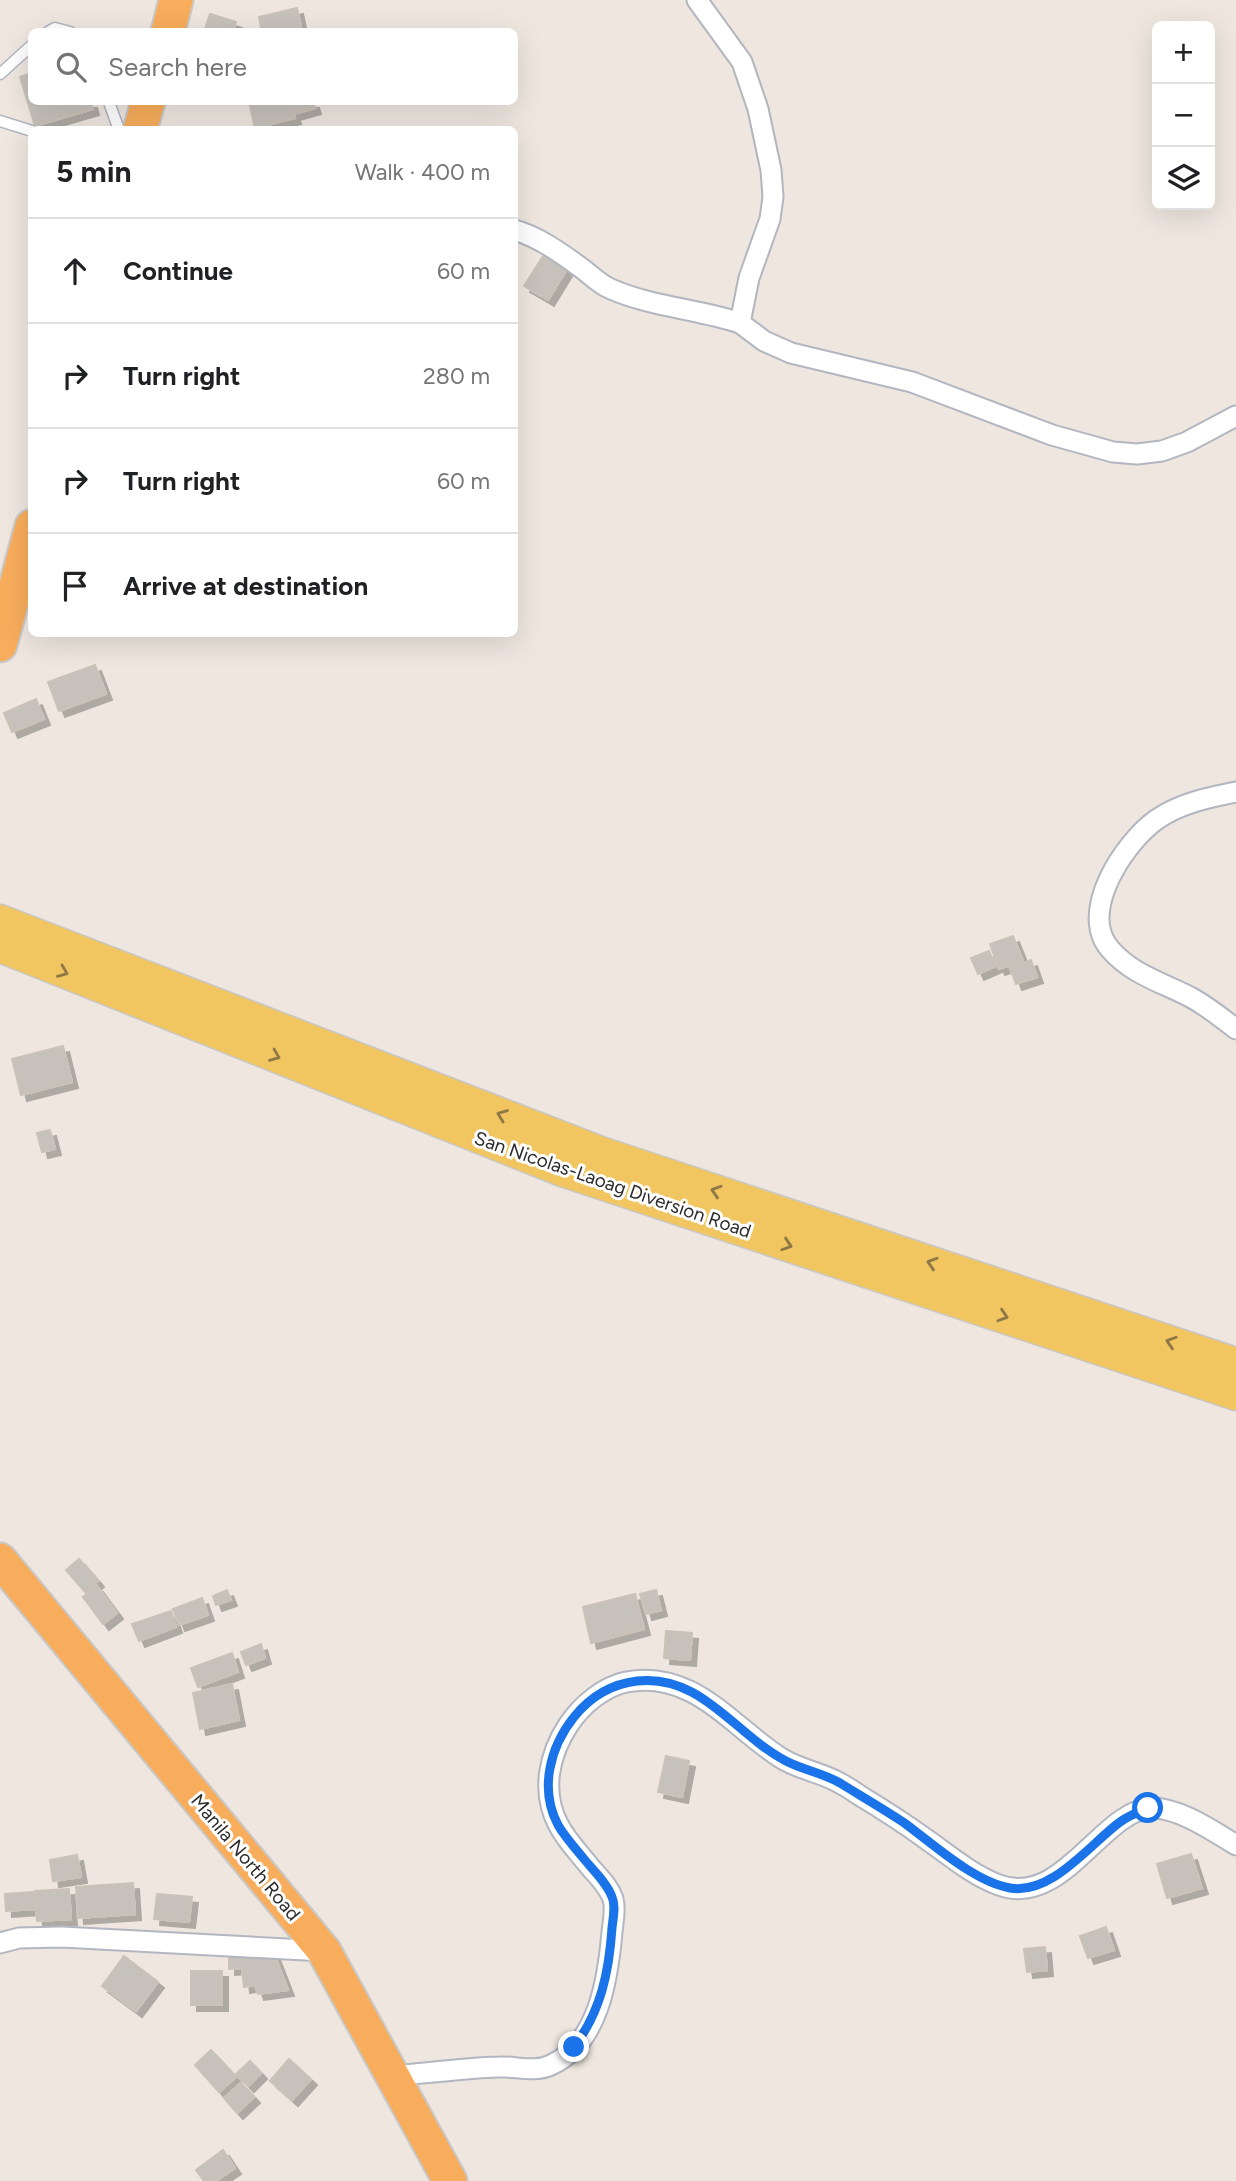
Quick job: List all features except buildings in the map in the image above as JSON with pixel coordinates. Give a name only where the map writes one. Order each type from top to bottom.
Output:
[{"type":"highway","points":[[169,28],[176,0]]},
{"type":"highway","points":[[142,126],[147,105]]},
{"type":"highway","points":[[0,561],[15,550],[28,533]]},
{"type":"highway","points":[[0,645],[7,591],[28,537]]},
{"type":"highway","name":"Manila North Road","points":[[0,1560],[55,1630],[324,1951],[450,2181]]},
{"type":"main road","name":"San Nicolas-Laoag Diversion Road","points":[[0,920],[601,1153],[1236,1364]]},
{"type":"main road","name":"San Nicolas-Laoag Diversion Road","points":[[0,946],[562,1170],[1236,1394]]},
{"type":"street","points":[[696,0],[742,62],[758,109],[771,170],[773,197],[770,219],[749,278],[740,324]]},
{"type":"street","points":[[518,232],[547,246],[606,287],[630,297],[721,317],[740,324],[764,341],[791,352],[912,382],[1052,435],[1113,452],[1162,452],[1236,416]]},
{"type":"street","points":[[1236,792],[1192,801],[1157,819],[1137,836],[1121,858],[1105,889],[1099,907],[1099,921],[1108,947],[1121,961],[1134,971],[1193,999],[1236,1029]]},
{"type":"street","points":[[393,2077],[501,2067],[542,2068],[563,2058],[589,2027],[599,2005],[607,1976],[614,1906],[608,1889],[557,1823],[550,1797],[549,1769],[559,1739],[575,1716],[588,1702],[624,1682],[654,1681],[681,1685],[786,1761],[835,1781],[899,1820],[976,1873],[1012,1889],[1030,1888],[1049,1880],[1120,1822],[1148,1808],[1162,1809],[1182,1816],[1236,1846]]},
{"type":"street","points":[[0,1943],[19,1938],[62,1937],[112,1942],[324,1951]]},
{"type":"lane","points":[[0,74],[28,49]]},
{"type":"lane","points":[[109,105],[117,126]]},
{"type":"lane","points":[[0,121],[28,130]]},
{"type":"route","points":[[574,2047],[589,2027],[599,2005],[607,1976],[614,1906],[608,1889],[557,1823],[550,1797],[549,1769],[559,1739],[575,1716],[588,1702],[624,1682],[645,1680],[681,1685],[786,1761],[835,1781],[899,1820],[976,1873],[1012,1889],[1030,1888],[1049,1880],[1120,1822],[1148,1808]]}]
